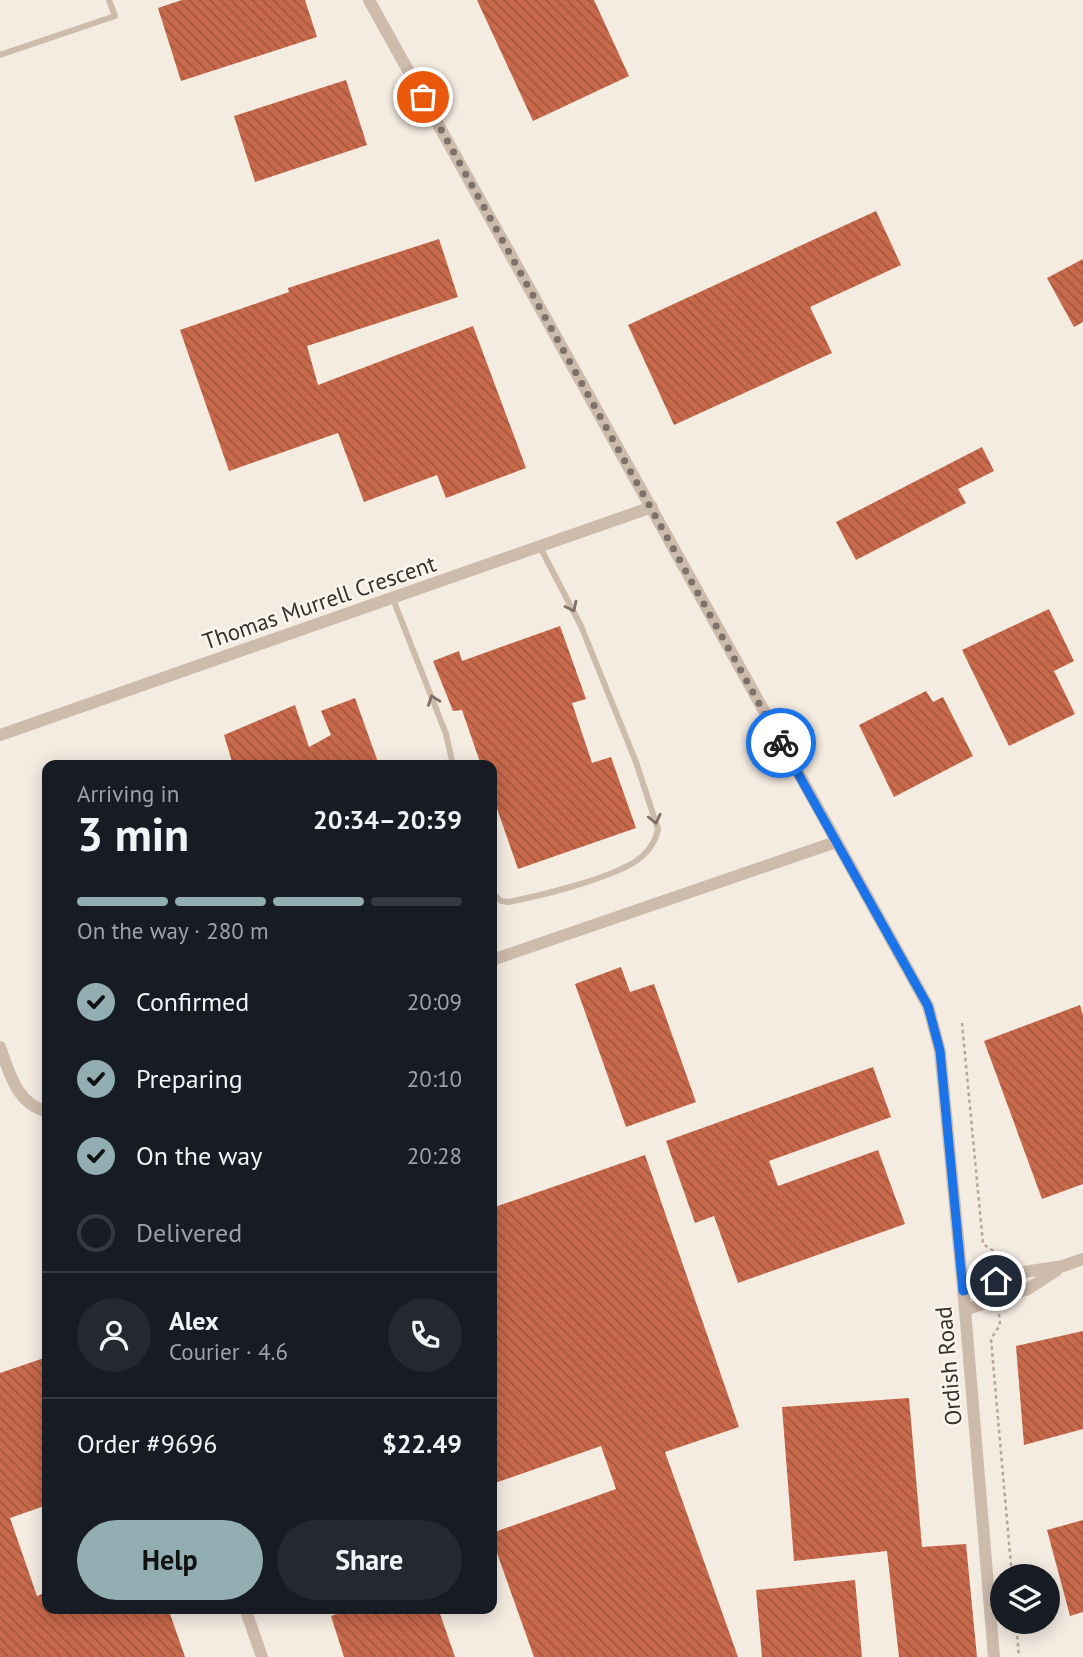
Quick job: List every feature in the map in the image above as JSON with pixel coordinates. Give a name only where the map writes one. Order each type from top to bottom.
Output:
[{"type":"street","name":"Ordish Road","points":[[369,0],[928,1006],[940,1051],[994,1657]]},
{"type":"street","name":"Thomas Murrell Crescent","points":[[0,735],[652,507]]},
{"type":"street","points":[[497,958],[836,842]]},
{"type":"street","points":[[0,1047],[13,1083],[23,1097],[42,1109]]},
{"type":"street","points":[[963,1291],[1024,1272],[1063,1266],[1083,1259]]},
{"type":"street","points":[[965,1310],[1028,1289],[1063,1266]]},
{"type":"street","points":[[246,1614],[262,1657]]},
{"type":"lane","points":[[0,55],[115,16],[109,0]]},
{"type":"lane","points":[[497,897],[501,901],[509,902],[618,870],[635,862],[649,849],[656,839],[658,829],[636,762],[581,626],[540,547]]},
{"type":"lane","points":[[393,599],[441,722],[452,760]]},
{"type":"path","points":[[962,1023],[984,1244],[995,1252],[996,1266]]},
{"type":"path","points":[[999,1312],[1000,1325],[991,1339],[1011,1564]]},
{"type":"path","points":[[1017,1634],[1019,1657]]},
{"type":"building","points":[[182,0],[305,0],[317,37],[181,81],[158,8]]},
{"type":"building","points":[[477,0],[594,0],[629,76],[533,121]]},
{"type":"building","points":[[346,80],[367,145],[255,182],[234,116]]},
{"type":"building","points":[[876,211],[901,265],[810,307],[832,353],[674,425],[628,325]]},
{"type":"building","points":[[439,239],[458,297],[307,346],[318,385],[473,326],[526,468],[446,498],[437,475],[364,502],[338,433],[229,471],[180,330],[289,292],[288,288]]},
{"type":"building","points":[[1083,259],[1083,322],[1074,327],[1047,278]]},
{"type":"building","points":[[982,447],[994,471],[958,489],[966,503],[856,560],[836,522]]},
{"type":"building","points":[[1049,609],[1074,661],[1054,671],[1075,714],[1009,746],[962,650]]},
{"type":"building","points":[[560,626],[586,699],[572,703],[592,763],[611,757],[636,828],[518,869],[497,808],[497,760],[479,760],[462,710],[453,711],[433,661],[459,651],[462,661]]},
{"type":"building","points":[[926,691],[933,702],[943,697],[973,756],[894,797],[859,725]]},
{"type":"building","points":[[355,698],[377,760],[232,760],[224,735],[295,705],[309,747],[331,735],[321,711]]},
{"type":"building","points":[[621,967],[630,992],[654,984],[696,1102],[626,1127],[575,984]]},
{"type":"building","points":[[1080,1005],[1083,1015],[1083,1184],[1042,1199],[984,1041]]},
{"type":"building","points":[[873,1067],[891,1117],[769,1161],[778,1186],[878,1150],[905,1224],[738,1283],[714,1216],[695,1223],[666,1141]]},
{"type":"building","points":[[645,1155],[739,1427],[665,1452],[738,1657],[534,1657],[497,1553],[497,1531],[616,1489],[601,1446],[497,1482],[497,1206]]},
{"type":"building","points":[[1083,1331],[1083,1429],[1024,1445],[1016,1346]]},
{"type":"building","points":[[42,1359],[42,1507],[10,1518],[37,1596],[42,1594],[42,1614],[170,1614],[185,1657],[0,1657],[0,1373]]},
{"type":"building","points":[[909,1398],[922,1547],[966,1544],[977,1657],[899,1657],[887,1551],[794,1561],[782,1407]]},
{"type":"building","points":[[1083,1520],[1083,1612],[1070,1616],[1060,1579],[1060,1564],[1056,1564],[1047,1530]]},
{"type":"building","points":[[855,1580],[862,1657],[762,1657],[756,1590]]},
{"type":"building","points":[[440,1614],[455,1657],[344,1657],[331,1616]]},
{"type":"way so far","points":[[423,97],[781,743]]},
{"type":"route","points":[[781,743],[928,1006],[940,1051],[963,1291],[996,1281]]}]
